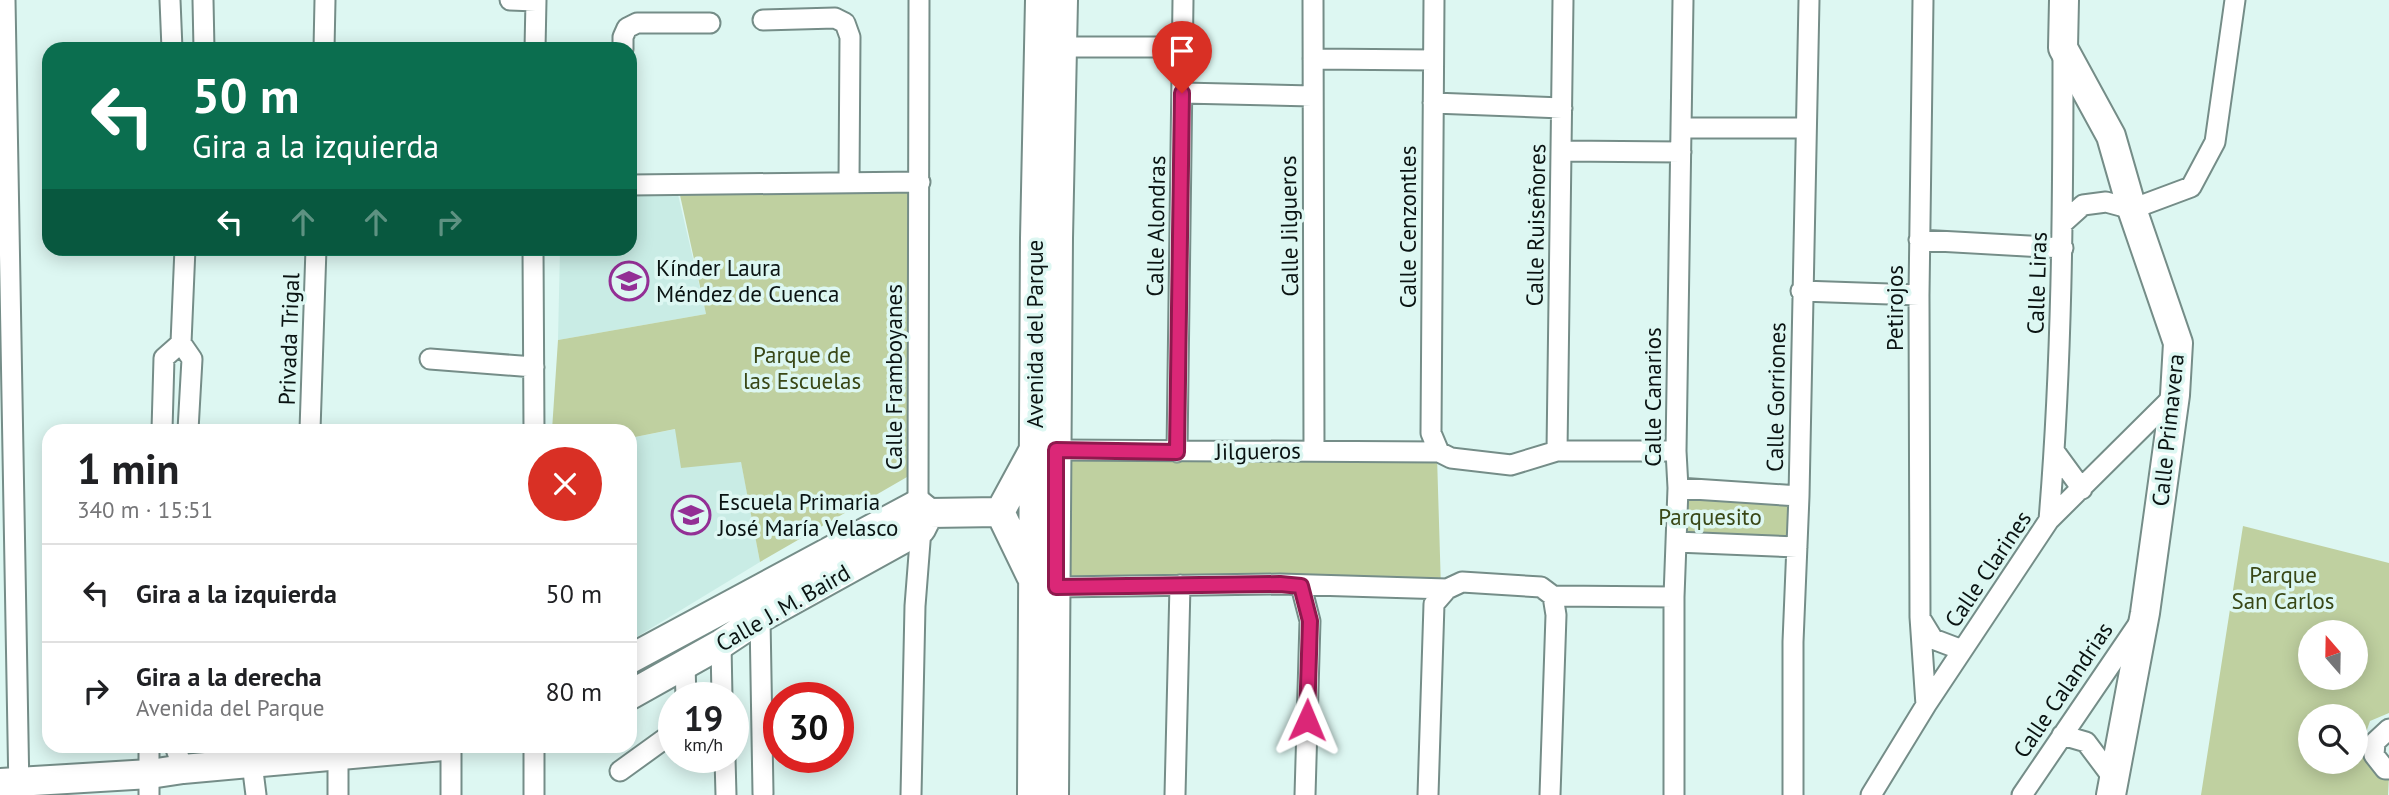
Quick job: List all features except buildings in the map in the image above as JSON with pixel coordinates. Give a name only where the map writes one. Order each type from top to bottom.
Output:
[{"type":"street","points":[[5,0],[4,186],[13,786],[150,785],[179,757],[253,763],[294,753]]},
{"type":"street","points":[[170,0],[172,42]]},
{"type":"street","points":[[203,0],[204,42]]},
{"type":"street","points":[[324,42],[326,0]]},
{"type":"street","points":[[510,0],[536,1],[535,42]]},
{"type":"street","name":"Calle Framboyanes","points":[[911,795],[915,606],[923,515],[919,0]]},
{"type":"street","name":"Avenida del Parque","points":[[1040,0],[1046,586],[1054,795]]},
{"type":"street","name":"Avenida del Parque","points":[[1045,450],[1063,0]]},
{"type":"street","name":"Calle Alondras","points":[[1177,452],[1183,0]]},
{"type":"street","name":"Calle Jilgueros","points":[[1313,0],[1314,451]]},
{"type":"street","name":"Calle Cenzontles","points":[[1434,0],[1432,433],[1439,452]]},
{"type":"street","name":"Calle Ruiseñores","points":[[1557,451],[1563,0]]},
{"type":"street","name":"Calle Canarios","points":[[1674,795],[1674,597],[1678,488],[1676,451],[1683,0]]},
{"type":"street","name":"Calle Gorriones","points":[[1796,791],[1793,642],[1799,496],[1801,291],[1809,0]]},
{"type":"street","name":"Petirojos","points":[[1923,0],[1919,240],[1920,617],[1926,705]]},
{"type":"street","name":"Calle Primavera","points":[[2064,0],[2063,48],[2111,136],[2132,209],[2178,343],[2175,395],[2145,613],[2112,786]]},
{"type":"street","points":[[2063,223],[2083,205],[2106,202],[2132,209],[2191,187],[2215,142],[2235,0]]},
{"type":"street","points":[[763,20],[835,18],[845,23],[850,37],[849,181]]},
{"type":"street","points":[[623,42],[627,28],[637,23],[710,23]]},
{"type":"street","points":[[1062,47],[1183,47]]},
{"type":"street","name":"Calle Liras","points":[[2049,520],[2055,452],[2063,248],[2063,48]]},
{"type":"street","points":[[1313,60],[1433,60]]},
{"type":"street","points":[[1182,93],[1312,96]]},
{"type":"street","points":[[1433,103],[1562,108]]},
{"type":"street","points":[[1681,128],[1806,128]]},
{"type":"street","points":[[1561,151],[1681,152]]},
{"type":"street","points":[[637,185],[919,182]]},
{"type":"street","points":[[1919,240],[2063,248]]},
{"type":"street","points":[[185,256],[181,343],[192,359],[188,424]]},
{"type":"street","name":"Privada Trigal","points":[[310,424],[316,256]]},
{"type":"street","points":[[533,256],[534,424]]},
{"type":"street","points":[[1801,291],[1919,295]]},
{"type":"street","points":[[162,424],[164,358],[181,343]]},
{"type":"street","points":[[430,359],[534,367]]},
{"type":"street","name":"Calle Clarines","points":[[1871,795],[1926,705],[2049,520],[2175,395]]},
{"type":"street","points":[[1045,450],[1000,512],[1046,586],[1280,584],[1447,589]]},
{"type":"street","name":"Jilgueros","points":[[1045,450],[1439,452],[1451,458],[1511,465],[1557,451],[1676,451]]},
{"type":"street","points":[[2055,452],[2081,489]]},
{"type":"street","points":[[1678,488],[1799,496]]},
{"type":"street","name":"Calle J. M. Baird","points":[[637,656],[923,515],[1000,512]]},
{"type":"street","name":"Calle J. M. Baird","points":[[637,691],[720,644],[923,515]]},
{"type":"street","points":[[1676,542],[1797,547]]},
{"type":"street","points":[[1428,795],[1434,604],[1447,589],[1462,582],[1541,587],[1553,597],[1674,597]]},
{"type":"street","points":[[1175,795],[1180,585]]},
{"type":"street","name":"Avenida del Parque","points":[[1032,795],[1046,586]]},
{"type":"street","points":[[1301,586],[1310,621],[1305,795]]},
{"type":"street","points":[[1550,795],[1556,615],[1553,597]]},
{"type":"street","name":"Calle Calandrias","points":[[2022,795],[2145,613]]},
{"type":"street","points":[[1920,617],[1933,639],[1962,650]]},
{"type":"street","points":[[760,618],[763,793]]},
{"type":"street","points":[[720,644],[722,682]]},
{"type":"street","points":[[685,665],[686,682]]},
{"type":"street","points":[[2389,729],[2375,742],[2374,755],[2385,769],[2389,769]]},
{"type":"street","points":[[2062,735],[2086,743],[2112,786]]},
{"type":"street","points":[[620,771],[658,744]]},
{"type":"street","points":[[149,753],[150,785]]},
{"type":"street","points":[[308,753],[338,756],[370,753]]},
{"type":"street","points":[[451,753],[451,795]]},
{"type":"street","points":[[534,753],[534,795]]},
{"type":"street","points":[[338,756],[338,795]]},
{"type":"street","points":[[253,763],[256,795]]},
{"type":"street","points":[[725,773],[726,795]]},
{"type":"shaded area","name":"Kínder Laura Méndez de Cuenca","points":[[637,186],[676,186],[706,314],[558,340],[560,256],[637,256]]},
{"type":"shaded area","name":"Escuela Primaria José María Velasco","points":[[676,429],[741,461],[760,562],[637,637],[637,437]]},
{"type":"green space","name":"Parque de las Escuelas","points":[[920,182],[907,477],[760,562],[741,462],[681,468],[675,429],[637,437],[637,424],[552,424],[558,340],[706,314],[678,186]]},
{"type":"green space","points":[[1056,450],[1437,456],[1441,589],[1057,587]]},
{"type":"green space","name":"Parquesito","points":[[1678,488],[1799,496],[1797,547],[1676,542]]},
{"type":"green space","name":"Parque San Carlos","points":[[2243,526],[2389,563],[2389,713],[2370,721],[2368,727],[2368,704],[2298,704],[2298,774],[2368,774],[2368,761],[2373,771],[2389,776],[2388,795],[2201,795]]},
{"type":"place","name":"Kínder Laura Méndez de Cuenca","points":[[629,281]]},
{"type":"place","name":"Escuela Primaria José María Velasco","points":[[691,515]]},
{"type":"route","points":[[1182,93],[1177,452],[1056,450],[1056,587],[1301,586],[1310,621],[1307,720]]}]
